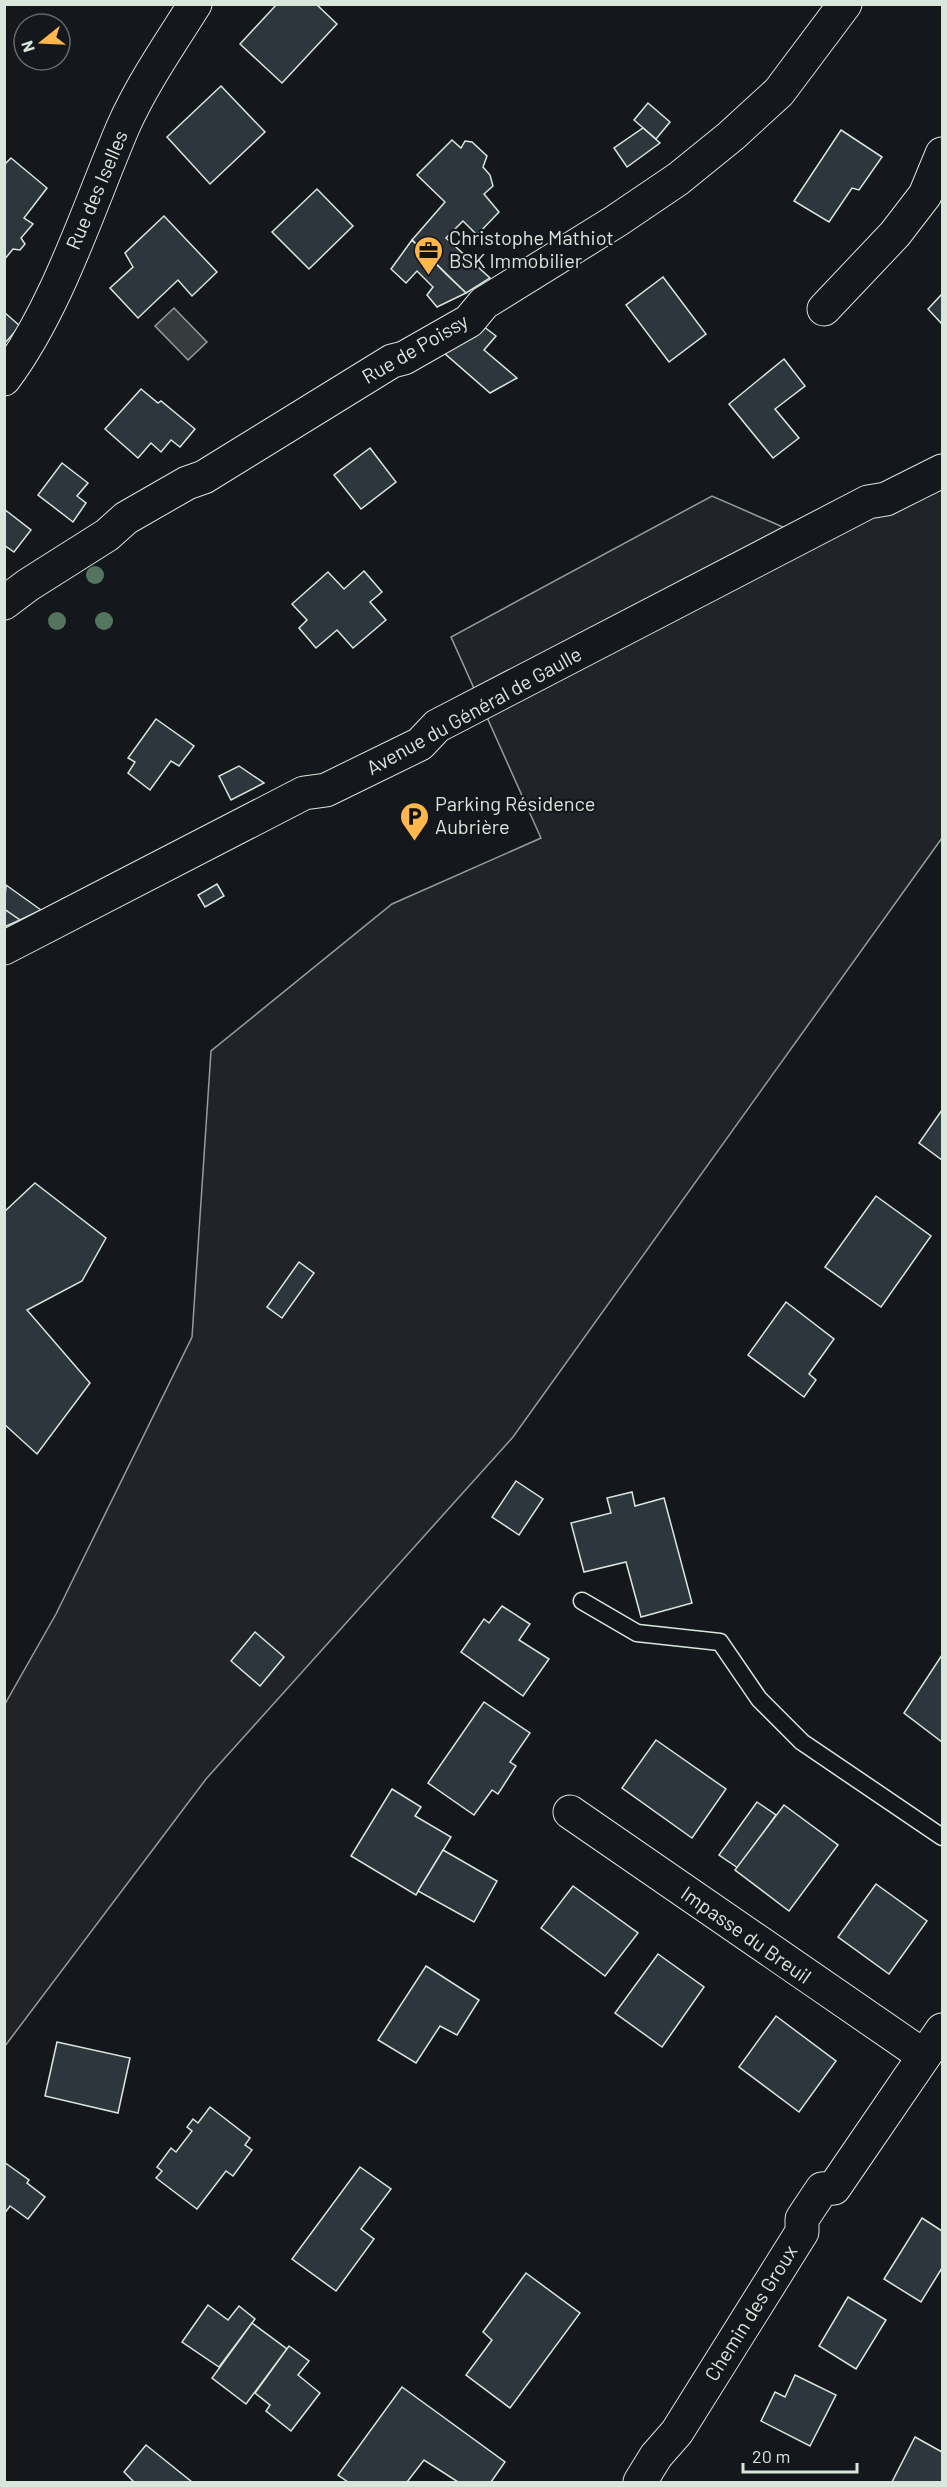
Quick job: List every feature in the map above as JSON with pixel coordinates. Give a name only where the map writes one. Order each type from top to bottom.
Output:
[{"type":"street","name":"Rue des Iselles","points":[[4,379],[23,354],[45,312],[124,124],[195,4]]},
{"type":"street","name":"Rue de Poissy","points":[[4,603],[107,535],[126,518],[187,483],[204,477],[392,361],[404,358],[469,321],[484,303],[616,221],[678,178],[731,136],[779,92],[845,4]]},
{"type":"street","points":[[824,309],[895,234],[925,195],[942,154]]},
{"type":"street","name":"Avenue du Général de Gaulle","points":[[4,948],[304,792],[326,790],[420,744],[437,726],[868,502],[886,499],[942,471]]},
{"type":"street","name":"Impasse du Breuil","points":[[570,1812],[933,2043]]},
{"type":"street","name":"Chemin des Groux","points":[[640,2482],[656,2456],[677,2432],[802,2232],[802,2219],[822,2189],[834,2188],[933,2043]]},
{"type":"lane","points":[[582,1601],[637,1633],[720,1642],[759,1699],[802,1742],[942,1837]]},
{"type":"shaded area","points":[[174,308],[207,342],[188,360],[155,326]]},
{"type":"shaded area","points":[[942,478],[942,838],[513,1437],[206,1779],[5,2046],[5,1704],[56,1614],[192,1337],[211,1051],[392,904],[541,838],[451,637],[712,496],[810,539]]},
{"type":"building","points":[[277,4],[316,4],[337,24],[282,83],[240,44]]},
{"type":"building","points":[[221,86],[265,132],[210,184],[167,137]]},
{"type":"building","points":[[648,103],[670,122],[656,139],[634,120]]},
{"type":"building","points":[[643,128],[660,143],[627,167],[614,148]]},
{"type":"building","points":[[841,130],[882,157],[859,190],[852,188],[829,222],[794,201]]},
{"type":"building","points":[[452,140],[461,148],[465,141],[472,142],[487,156],[483,167],[490,175],[493,186],[484,194],[499,212],[477,235],[463,221],[446,238],[490,278],[466,293],[412,240],[445,202],[417,175]]},
{"type":"building","points":[[11,158],[47,188],[24,218],[33,224],[21,238],[25,244],[20,250],[13,249],[4,260],[4,165]]},
{"type":"building","points":[[317,189],[353,226],[309,269],[272,232]]},
{"type":"building","points":[[164,216],[217,272],[192,296],[178,280],[138,318],[110,288],[133,267],[125,253]]},
{"type":"building","points":[[412,240],[466,293],[437,307],[427,295],[433,287],[417,271],[406,283],[391,269]]},
{"type":"building","points":[[663,277],[706,334],[669,362],[626,305]]},
{"type":"building","points":[[942,294],[942,324],[928,309]]},
{"type":"building","points":[[4,312],[20,326],[5,343],[4,342]]},
{"type":"building","points":[[483,326],[496,336],[484,350],[517,378],[490,393],[443,352]]},
{"type":"building","points":[[784,359],[805,386],[775,409],[799,438],[773,458],[729,404]]},
{"type":"building","points":[[141,389],[158,403],[161,401],[195,429],[180,447],[171,440],[161,452],[151,443],[138,458],[105,429]]},
{"type":"building","points":[[370,448],[396,482],[361,509],[334,475]]},
{"type":"building","points":[[62,463],[88,483],[77,496],[86,503],[73,522],[38,495]]},
{"type":"building","points":[[4,509],[31,530],[14,552],[4,545]]},
{"type":"building","points":[[364,571],[382,592],[370,602],[386,620],[353,648],[337,630],[316,648],[299,628],[307,620],[292,604],[328,572],[344,589]]},
{"type":"building","points":[[156,719],[194,746],[179,766],[171,761],[150,790],[128,773],[135,762],[128,758]]},
{"type":"building","points":[[239,766],[264,783],[231,800],[219,776]]},
{"type":"building","points":[[217,884],[224,896],[205,907],[198,895]]},
{"type":"building","points":[[6,885],[41,910],[20,920],[4,909]]},
{"type":"building","points":[[4,909],[20,920],[4,927]]},
{"type":"building","points":[[942,1110],[942,1160],[919,1143]]},
{"type":"building","points":[[35,1183],[106,1238],[82,1281],[27,1310],[90,1383],[37,1454],[4,1424],[4,1212]]},
{"type":"building","points":[[876,1196],[931,1236],[881,1307],[825,1267]]},
{"type":"building","points":[[299,1262],[314,1273],[282,1318],[267,1307]]},
{"type":"building","points":[[786,1302],[834,1339],[809,1374],[816,1380],[804,1397],[748,1355]]},
{"type":"building","points":[[516,1481],[543,1499],[519,1535],[492,1517]]},
{"type":"building","points":[[632,1492],[635,1506],[664,1498],[692,1603],[641,1617],[626,1562],[584,1572],[571,1523],[611,1513],[607,1498]]},
{"type":"building","points":[[502,1606],[530,1624],[519,1640],[549,1659],[523,1696],[461,1652],[484,1619],[489,1623]]},
{"type":"building","points":[[255,1632],[284,1657],[260,1686],[231,1661]]},
{"type":"building","points":[[942,1655],[942,1742],[904,1713]]},
{"type":"building","points":[[484,1702],[530,1733],[510,1762],[516,1766],[498,1794],[492,1790],[474,1815],[428,1783]]},
{"type":"building","points":[[656,1740],[726,1789],[692,1838],[622,1788]]},
{"type":"building","points":[[392,1789],[421,1807],[415,1816],[451,1837],[416,1895],[351,1856]]},
{"type":"building","points":[[757,1802],[776,1815],[738,1868],[719,1855]]},
{"type":"building","points":[[784,1805],[838,1845],[789,1911],[735,1870]]},
{"type":"building","points":[[443,1850],[497,1881],[474,1922],[418,1891]]},
{"type":"building","points":[[876,1884],[927,1921],[889,1974],[838,1937]]},
{"type":"building","points":[[573,1886],[638,1933],[605,1976],[541,1928]]},
{"type":"building","points":[[658,1954],[704,1987],[662,2047],[615,2013]]},
{"type":"building","points":[[426,1966],[479,2000],[457,2035],[440,2026],[416,2063],[378,2040]]},
{"type":"building","points":[[776,2016],[836,2061],[799,2112],[739,2067]]},
{"type":"building","points":[[57,2042],[130,2058],[118,2113],[45,2096]]},
{"type":"building","points":[[210,2107],[250,2138],[245,2145],[252,2150],[233,2176],[226,2171],[197,2209],[156,2178],[162,2171],[157,2167],[171,2148],[176,2152],[192,2131],[187,2127],[193,2119],[198,2123]]},
{"type":"building","points":[[4,2162],[29,2180],[27,2183],[45,2197],[28,2219],[10,2206],[4,2214]]},
{"type":"building","points":[[360,2167],[391,2189],[361,2229],[374,2239],[336,2291],[292,2259]]},
{"type":"building","points":[[922,2218],[942,2231],[942,2268],[921,2302],[884,2279]]},
{"type":"building","points":[[526,2273],[580,2313],[510,2408],[466,2375],[492,2340],[483,2332]]},
{"type":"building","points":[[848,2297],[886,2320],[856,2369],[819,2346]]},
{"type":"building","points":[[208,2305],[228,2320],[239,2306],[255,2319],[219,2367],[182,2342]]},
{"type":"building","points":[[252,2323],[287,2349],[246,2404],[212,2378]]},
{"type":"building","points":[[289,2346],[309,2361],[298,2375],[320,2393],[291,2431],[266,2411],[270,2405],[255,2393]]},
{"type":"building","points":[[795,2375],[836,2395],[810,2446],[761,2421],[775,2392],[785,2397]]},
{"type":"building","points":[[402,2387],[505,2462],[491,2482],[458,2482],[424,2460],[407,2482],[348,2482],[338,2475]]},
{"type":"building","points":[[915,2437],[942,2452],[942,2482],[892,2482]]},
{"type":"building","points":[[146,2445],[192,2482],[134,2482],[124,2472]]},
{"type":"place","name":"Christophe Mathiot BSK Immobilier","points":[[428,276]]},
{"type":"place","name":"Parking Résidence Aubrière","points":[[414,842]]}]
